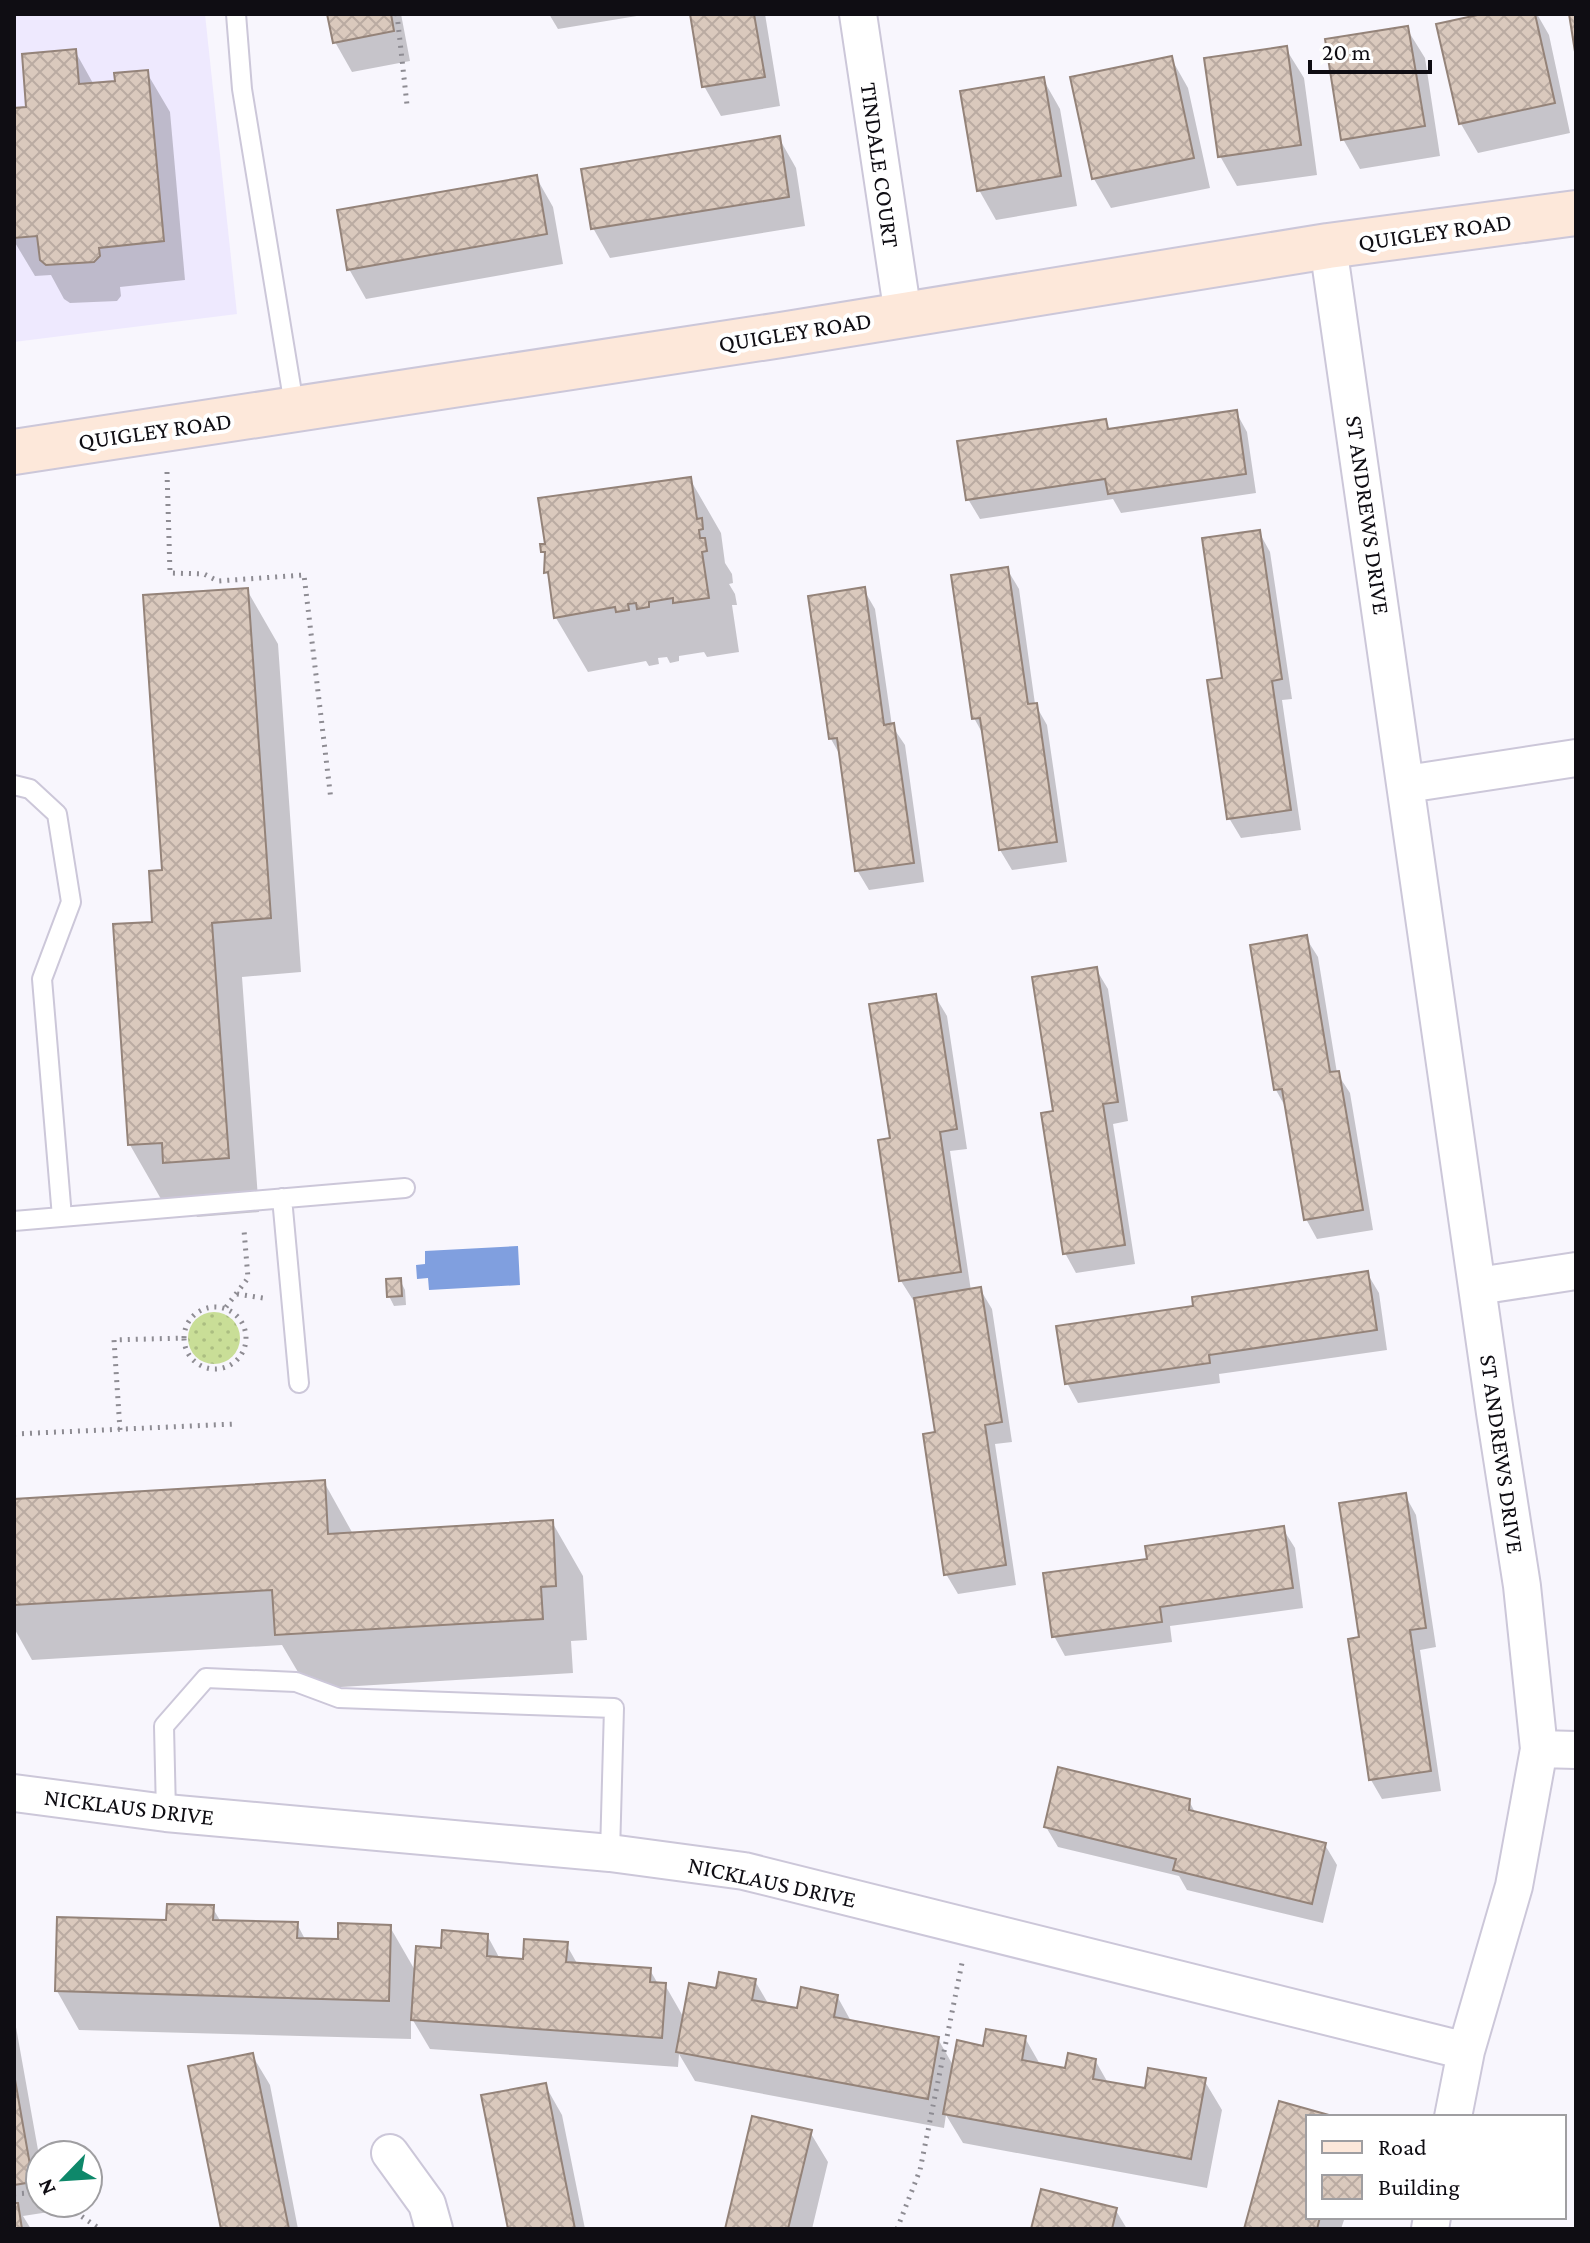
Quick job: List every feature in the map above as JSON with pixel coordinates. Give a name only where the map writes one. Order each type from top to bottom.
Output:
[{"type":"street","name":"TINDALE COURT","points":[[858,14],[903,315]]},
{"type":"street","name":"QUIGLEY ROAD","points":[[14,452],[295,411],[1328,246],[1576,213]]},
{"type":"street","name":"ST ANDREWS DRIVE","points":[[1328,246],[1522,1586],[1539,1749],[1514,1886],[1466,2051],[1453,2115]]},
{"type":"street","points":[[1407,784],[1576,758]]},
{"type":"street","points":[[1478,1286],[1576,1271]]},
{"type":"street","points":[[1539,1749],[1576,1750]]},
{"type":"street","name":"NICKLAUS DRIVE","points":[[14,1793],[166,1813],[610,1853],[744,1871],[1466,2051]]},
{"type":"street","points":[[390,2153],[427,2204],[434,2229]]},
{"type":"lane","points":[[236,14],[242,89],[295,411]]},
{"type":"lane","points":[[14,785],[30,789],[57,814],[71,902],[42,979],[62,1217]]},
{"type":"lane","points":[[14,1221],[405,1188]]},
{"type":"lane","points":[[282,1198],[299,1383]]},
{"type":"lane","points":[[166,1813],[164,1726],[206,1678],[296,1682],[339,1698],[614,1708],[610,1853]]},
{"type":"path","points":[[397,14],[407,105]]},
{"type":"path","points":[[165,429],[170,573],[204,574],[218,581],[304,575],[331,800]]},
{"type":"path","points":[[226,1307],[248,1278],[242,1202]]},
{"type":"path","points":[[208,1307],[226,1307],[244,1322],[248,1340],[231,1366],[215,1370],[199,1365],[188,1355],[183,1338],[187,1323],[197,1312],[208,1307]]},
{"type":"path","points":[[120,1430],[114,1340],[183,1338]]},
{"type":"path","points":[[14,1434],[235,1424]]},
{"type":"path","points":[[897,2229],[920,2170],[970,1927]]},
{"type":"shaded area","points":[[14,14],[205,14],[237,314],[14,342]]},
{"type":"green space","points":[[214,1312],[233,1319],[240,1338],[233,1357],[214,1364],[195,1357],[188,1338],[195,1319]]},
{"type":"water","points":[[518,1246],[520,1285],[429,1290],[428,1278],[417,1279],[416,1265],[425,1264],[425,1251]]},
{"type":"building","points":[[327,14],[391,14],[394,31],[333,43]]},
{"type":"building","points":[[690,14],[754,14],[765,77],[702,87]]},
{"type":"building","points":[[1482,14],[1535,14],[1555,103],[1459,124],[1436,24]]},
{"type":"building","points":[[1569,14],[1576,14],[1576,58]]},
{"type":"building","points":[[1408,26],[1425,126],[1341,140],[1325,39]]},
{"type":"building","points":[[1287,46],[1301,145],[1218,157],[1204,58]]},
{"type":"building","points":[[76,49],[79,84],[115,81],[114,73],[148,70],[164,241],[99,248],[100,256],[94,262],[46,265],[40,260],[37,236],[14,238],[14,108],[26,107],[22,54]]},
{"type":"building","points":[[1172,56],[1194,158],[1092,179],[1070,77]]},
{"type":"building","points":[[1044,77],[1061,176],[977,191],[960,91]]},
{"type":"building","points":[[780,136],[789,197],[591,229],[581,169]]},
{"type":"building","points":[[537,175],[547,234],[347,270],[337,210]]},
{"type":"building","points":[[1237,410],[1246,474],[1108,494],[1105,479],[966,500],[957,441],[1106,419],[1108,429]]},
{"type":"building","points":[[691,477],[697,519],[702,518],[700,538],[705,538],[707,551],[702,552],[709,598],[673,603],[673,598],[649,602],[649,607],[637,609],[636,603],[628,604],[629,610],[616,612],[615,607],[554,618],[548,572],[544,573],[545,552],[541,552],[540,544],[545,544],[538,498]]},
{"type":"building","points":[[1260,530],[1282,679],[1272,681],[1291,810],[1227,819],[1207,680],[1222,678],[1202,538]]},
{"type":"building","points":[[1008,567],[1028,704],[1037,703],[1057,842],[999,850],[980,718],[972,719],[951,575]]},
{"type":"building","points":[[865,587],[884,725],[894,723],[914,863],[855,871],[837,738],[829,739],[808,596]]},
{"type":"building","points":[[248,588],[271,918],[212,923],[229,1158],[163,1163],[162,1143],[128,1145],[113,924],[152,922],[149,871],[162,870],[143,595]]},
{"type":"building","points":[[1307,935],[1330,1072],[1339,1071],[1363,1210],[1304,1220],[1282,1089],[1274,1090],[1250,945]]},
{"type":"building","points":[[1097,967],[1118,1102],[1103,1104],[1125,1245],[1063,1254],[1041,1113],[1053,1111],[1032,977]]},
{"type":"building","points":[[936,994],[957,1129],[940,1132],[961,1272],[899,1281],[878,1140],[890,1138],[869,1004]]},
{"type":"building","points":[[1368,1271],[1377,1330],[1209,1355],[1210,1363],[1065,1384],[1056,1326],[1193,1306],[1192,1297]]},
{"type":"building","points":[[401,1278],[402,1296],[387,1297],[386,1279]]},
{"type":"building","points":[[981,1287],[1002,1422],[985,1425],[1006,1565],[944,1575],[923,1434],[935,1432],[914,1298]]},
{"type":"building","points":[[325,1480],[328,1534],[553,1520],[556,1586],[541,1587],[543,1619],[275,1635],[272,1590],[14,1605],[14,1499]]},
{"type":"building","points":[[1406,1493],[1426,1628],[1410,1630],[1431,1771],[1369,1780],[1348,1639],[1359,1637],[1339,1503]]},
{"type":"building","points":[[1284,1526],[1293,1588],[1160,1607],[1162,1622],[1052,1637],[1043,1573],[1147,1559],[1145,1546]]},
{"type":"building","points":[[1058,1767],[1190,1799],[1189,1810],[1326,1843],[1312,1904],[1173,1870],[1176,1859],[1044,1827]]},
{"type":"building","points":[[167,1904],[214,1905],[213,1920],[298,1922],[297,1938],[338,1939],[338,1923],[391,1925],[389,2001],[55,1991],[57,1917],[166,1920]]},
{"type":"building","points":[[442,1930],[488,1934],[487,1956],[523,1959],[524,1939],[568,1942],[566,1962],[651,1968],[650,1982],[666,1983],[662,2038],[411,2020],[416,1946],[441,1948]]},
{"type":"building","points":[[719,1972],[756,1979],[752,2000],[797,2008],[801,1987],[838,1995],[834,2017],[939,2037],[928,2099],[676,2052],[689,1983],[716,1988]]},
{"type":"building","points":[[986,2029],[1026,2036],[1022,2060],[1065,2068],[1068,2053],[1096,2059],[1093,2079],[1145,2088],[1148,2068],[1206,2078],[1191,2159],[943,2114],[957,2040],[983,2046]]},
{"type":"building","points":[[253,2053],[289,2229],[221,2229],[188,2066]]},
{"type":"building","points":[[14,2074],[25,2139],[24,2183],[14,2185]]},
{"type":"building","points":[[546,2083],[575,2229],[508,2229],[481,2095]]},
{"type":"building","points":[[1279,2101],[1329,2115],[1306,2115],[1306,2219],[1320,2219],[1317,2229],[1244,2229]]},
{"type":"building","points":[[752,2116],[812,2130],[788,2229],[725,2229]]},
{"type":"building","points":[[1041,2189],[1117,2208],[1112,2229],[1031,2229]]},
{"type":"building","points":[[14,2203],[18,2203],[22,2229],[14,2229]]}]
